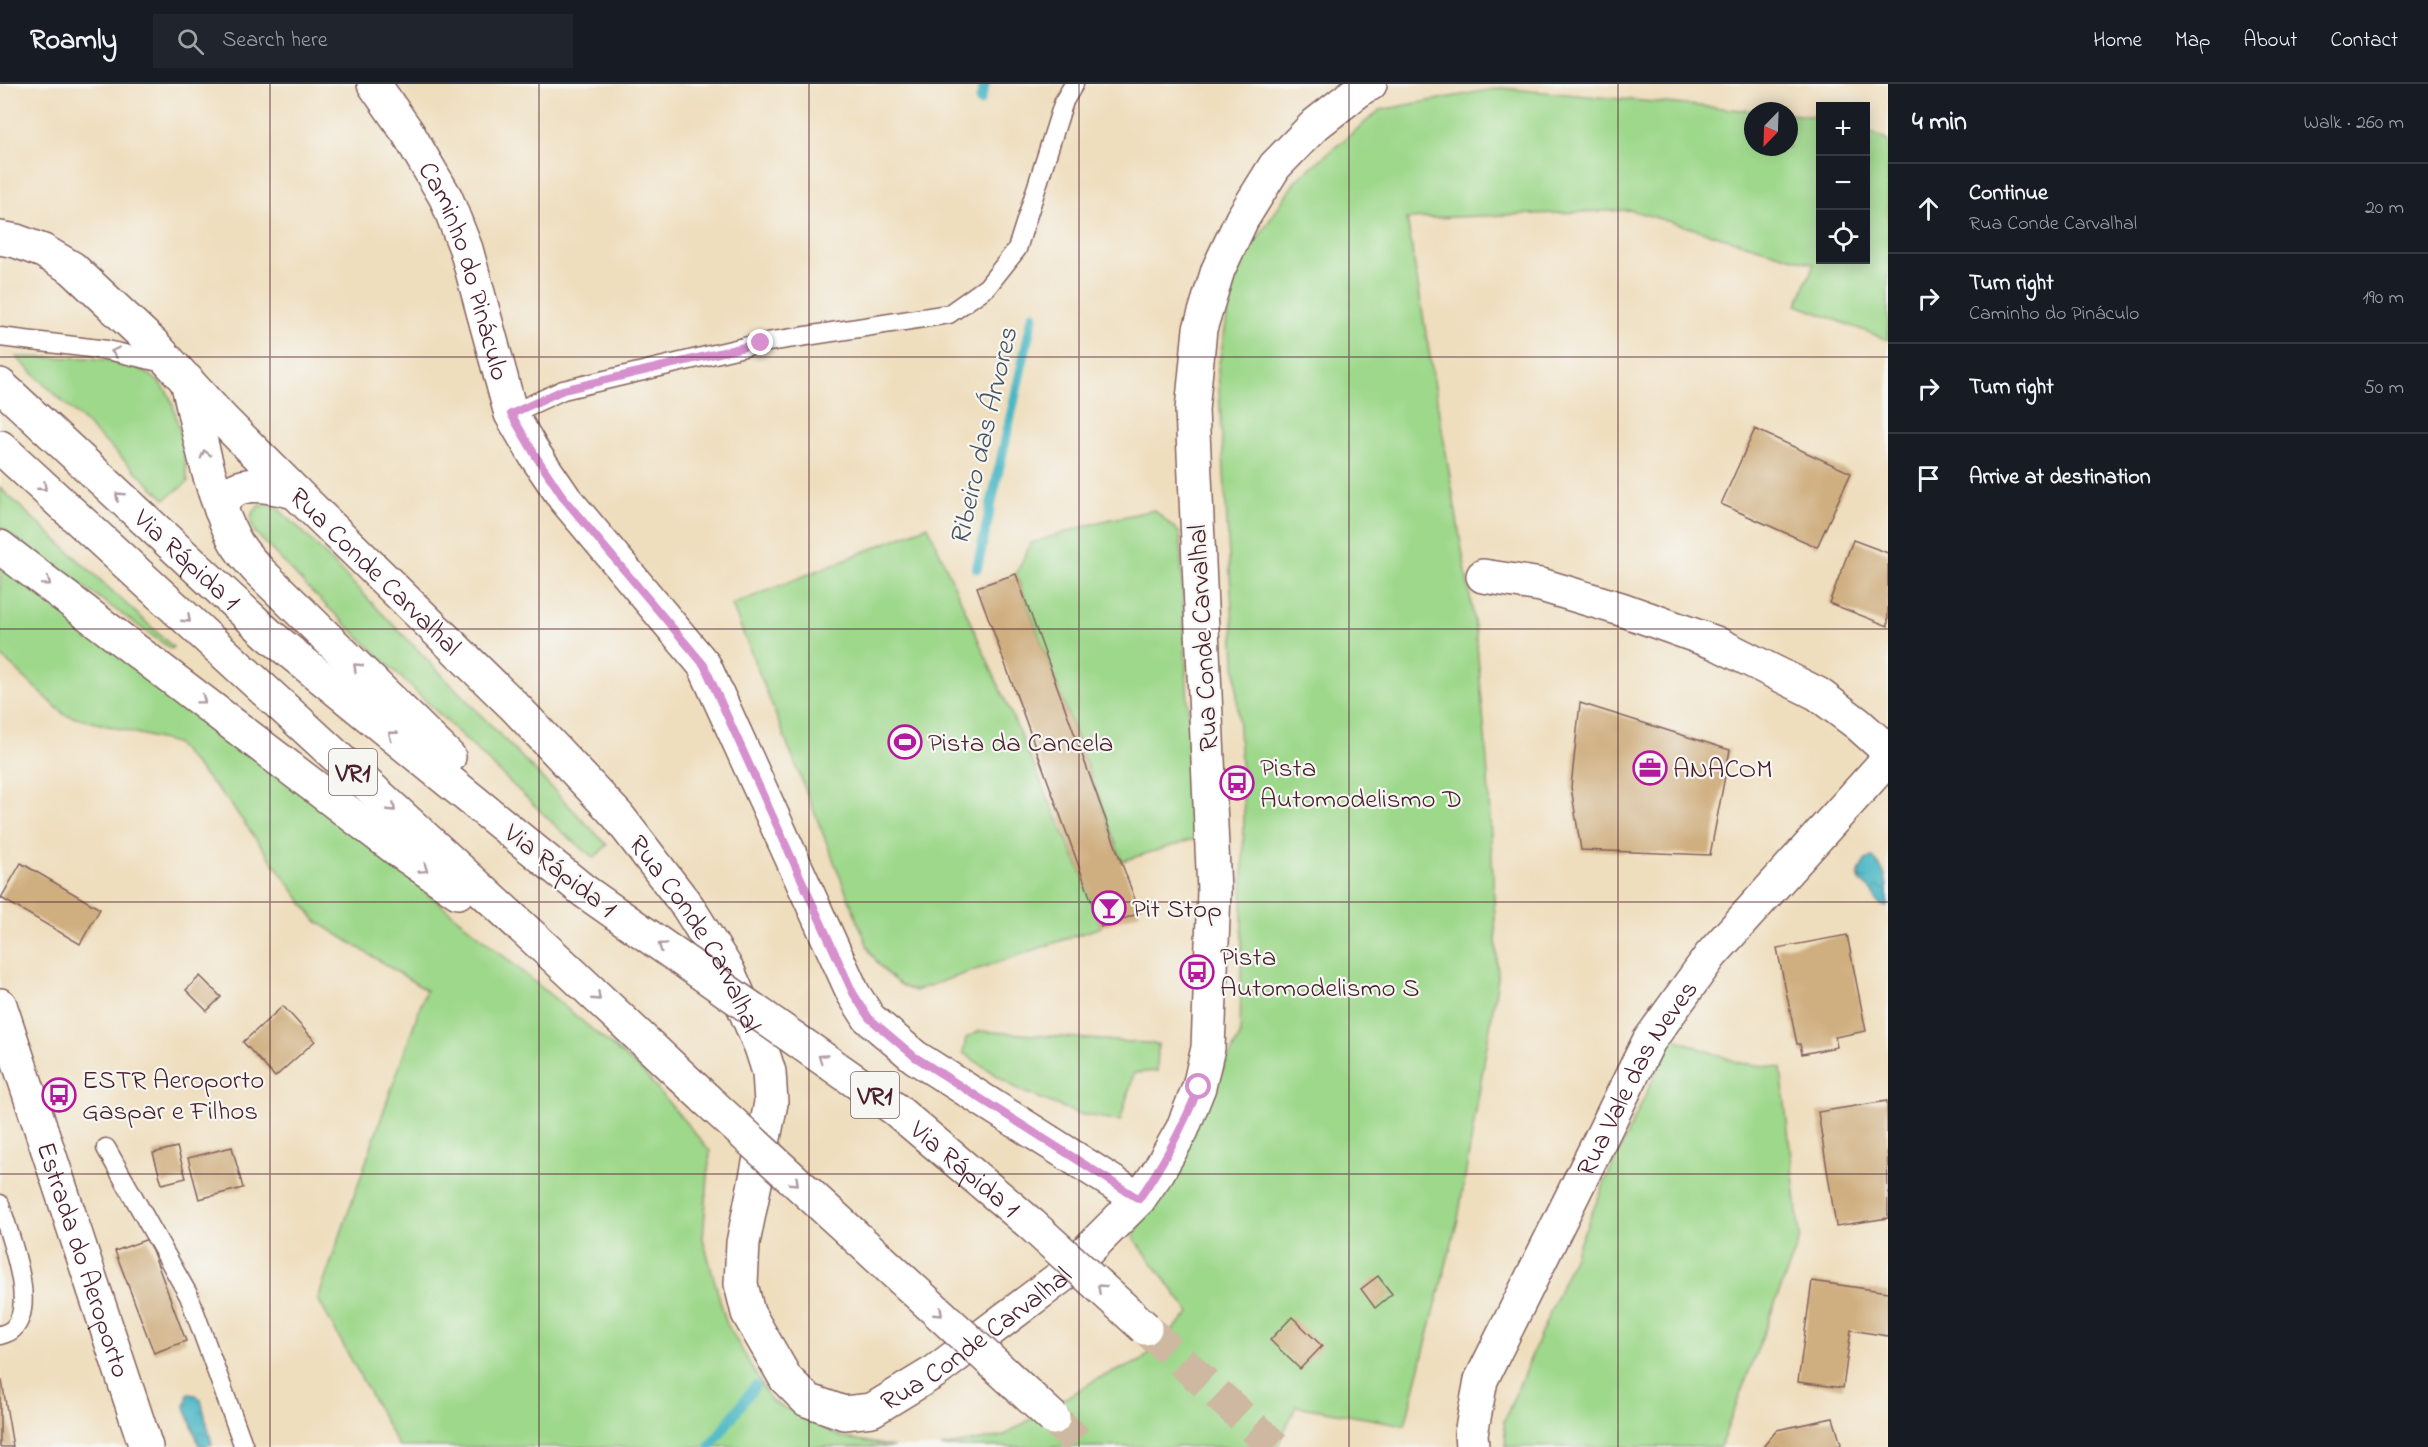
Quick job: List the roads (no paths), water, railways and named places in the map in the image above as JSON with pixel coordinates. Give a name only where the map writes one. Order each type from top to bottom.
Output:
[{"type":"main road","name":"Caminho do Pináculo","points":[[374,84],[408,133],[446,198],[466,249],[511,414],[565,500],[704,665],[853,993],[869,1018],[915,1057],[1139,1199]]},
{"type":"main road","name":"Rua Conde Carvalhal","points":[[0,238],[43,251],[72,268],[180,372],[221,418],[295,492],[516,708],[618,816],[688,907],[728,971],[761,1047],[770,1082],[771,1103],[743,1243],[741,1284],[748,1313],[786,1379],[807,1400],[844,1413],[872,1410],[936,1371],[1062,1276],[1139,1199],[1158,1172],[1182,1130],[1199,1087],[1208,1047],[1214,891],[1192,410],[1200,329],[1218,270],[1242,219],[1275,166],[1316,124],[1370,84]]},
{"type":"main road","points":[[180,372],[221,510],[235,542],[260,572],[500,806],[572,882]]},
{"type":"main road","name":"Via Rápida 1","points":[[0,385],[268,634],[572,882],[895,1108],[1032,1225],[1145,1328]]},
{"type":"main road","name":"Via Rápida 1","points":[[0,447],[1053,1418]]},
{"type":"main road","points":[[221,510],[227,496],[238,488],[270,486],[295,492]]},
{"type":"main road","points":[[0,547],[399,851],[560,962]]},
{"type":"main road","points":[[1483,576],[1541,585],[1621,609],[1716,643],[1818,694],[1858,724],[1888,752]]},
{"type":"main road","name":"Rua Vale das Neves","points":[[1472,1447],[1471,1434],[1481,1380],[1649,1041],[1711,955],[1888,759]]},
{"type":"main road","name":"Estrada do Aeroporto","points":[[0,1005],[146,1447]]},
{"type":"lane","points":[[511,414],[563,390],[761,343],[949,314],[987,287],[1017,249],[1064,101],[1074,84]]},
{"type":"lane","points":[[0,337],[107,350],[180,372]]},
{"type":"lane","points":[[106,1148],[189,1296],[244,1447]]},
{"type":"lane","points":[[0,1204],[24,1292],[22,1313],[12,1330],[0,1335]]},
{"type":"water","points":[[1873,858],[1884,874],[1887,887],[1887,907],[1878,903],[1874,893],[1861,882],[1858,875],[1865,860]]},
{"type":"water","points":[[188,1394],[196,1395],[201,1400],[212,1444],[200,1447],[185,1407]]},
{"type":"waterway","name":"Ribeiro das Árvores","points":[[980,101],[985,84]]},
{"type":"waterway","name":"Ribeiro das Árvores","points":[[977,568],[1033,315]]},
{"type":"waterway","name":"Ribeiro das Árvores","points":[[710,1447],[755,1386]]},
{"type":"tunnel","points":[[1145,1328],[1275,1447]]},
{"type":"tunnel","points":[[1053,1418],[1083,1447]]},
{"type":"place","name":"Pista da Cancela","points":[[905,742]]},
{"type":"place","name":"ANACOM","points":[[1650,768]]},
{"type":"place","name":"Pista Automodelismo D","points":[[1237,783]]},
{"type":"place","name":"Pit Stop","points":[[1109,908]]},
{"type":"place","name":"Pista Automodelismo S","points":[[1197,972]]},
{"type":"place","name":"ESTR Aeroporto Gaspar e Filhos","points":[[59,1095]]}]
